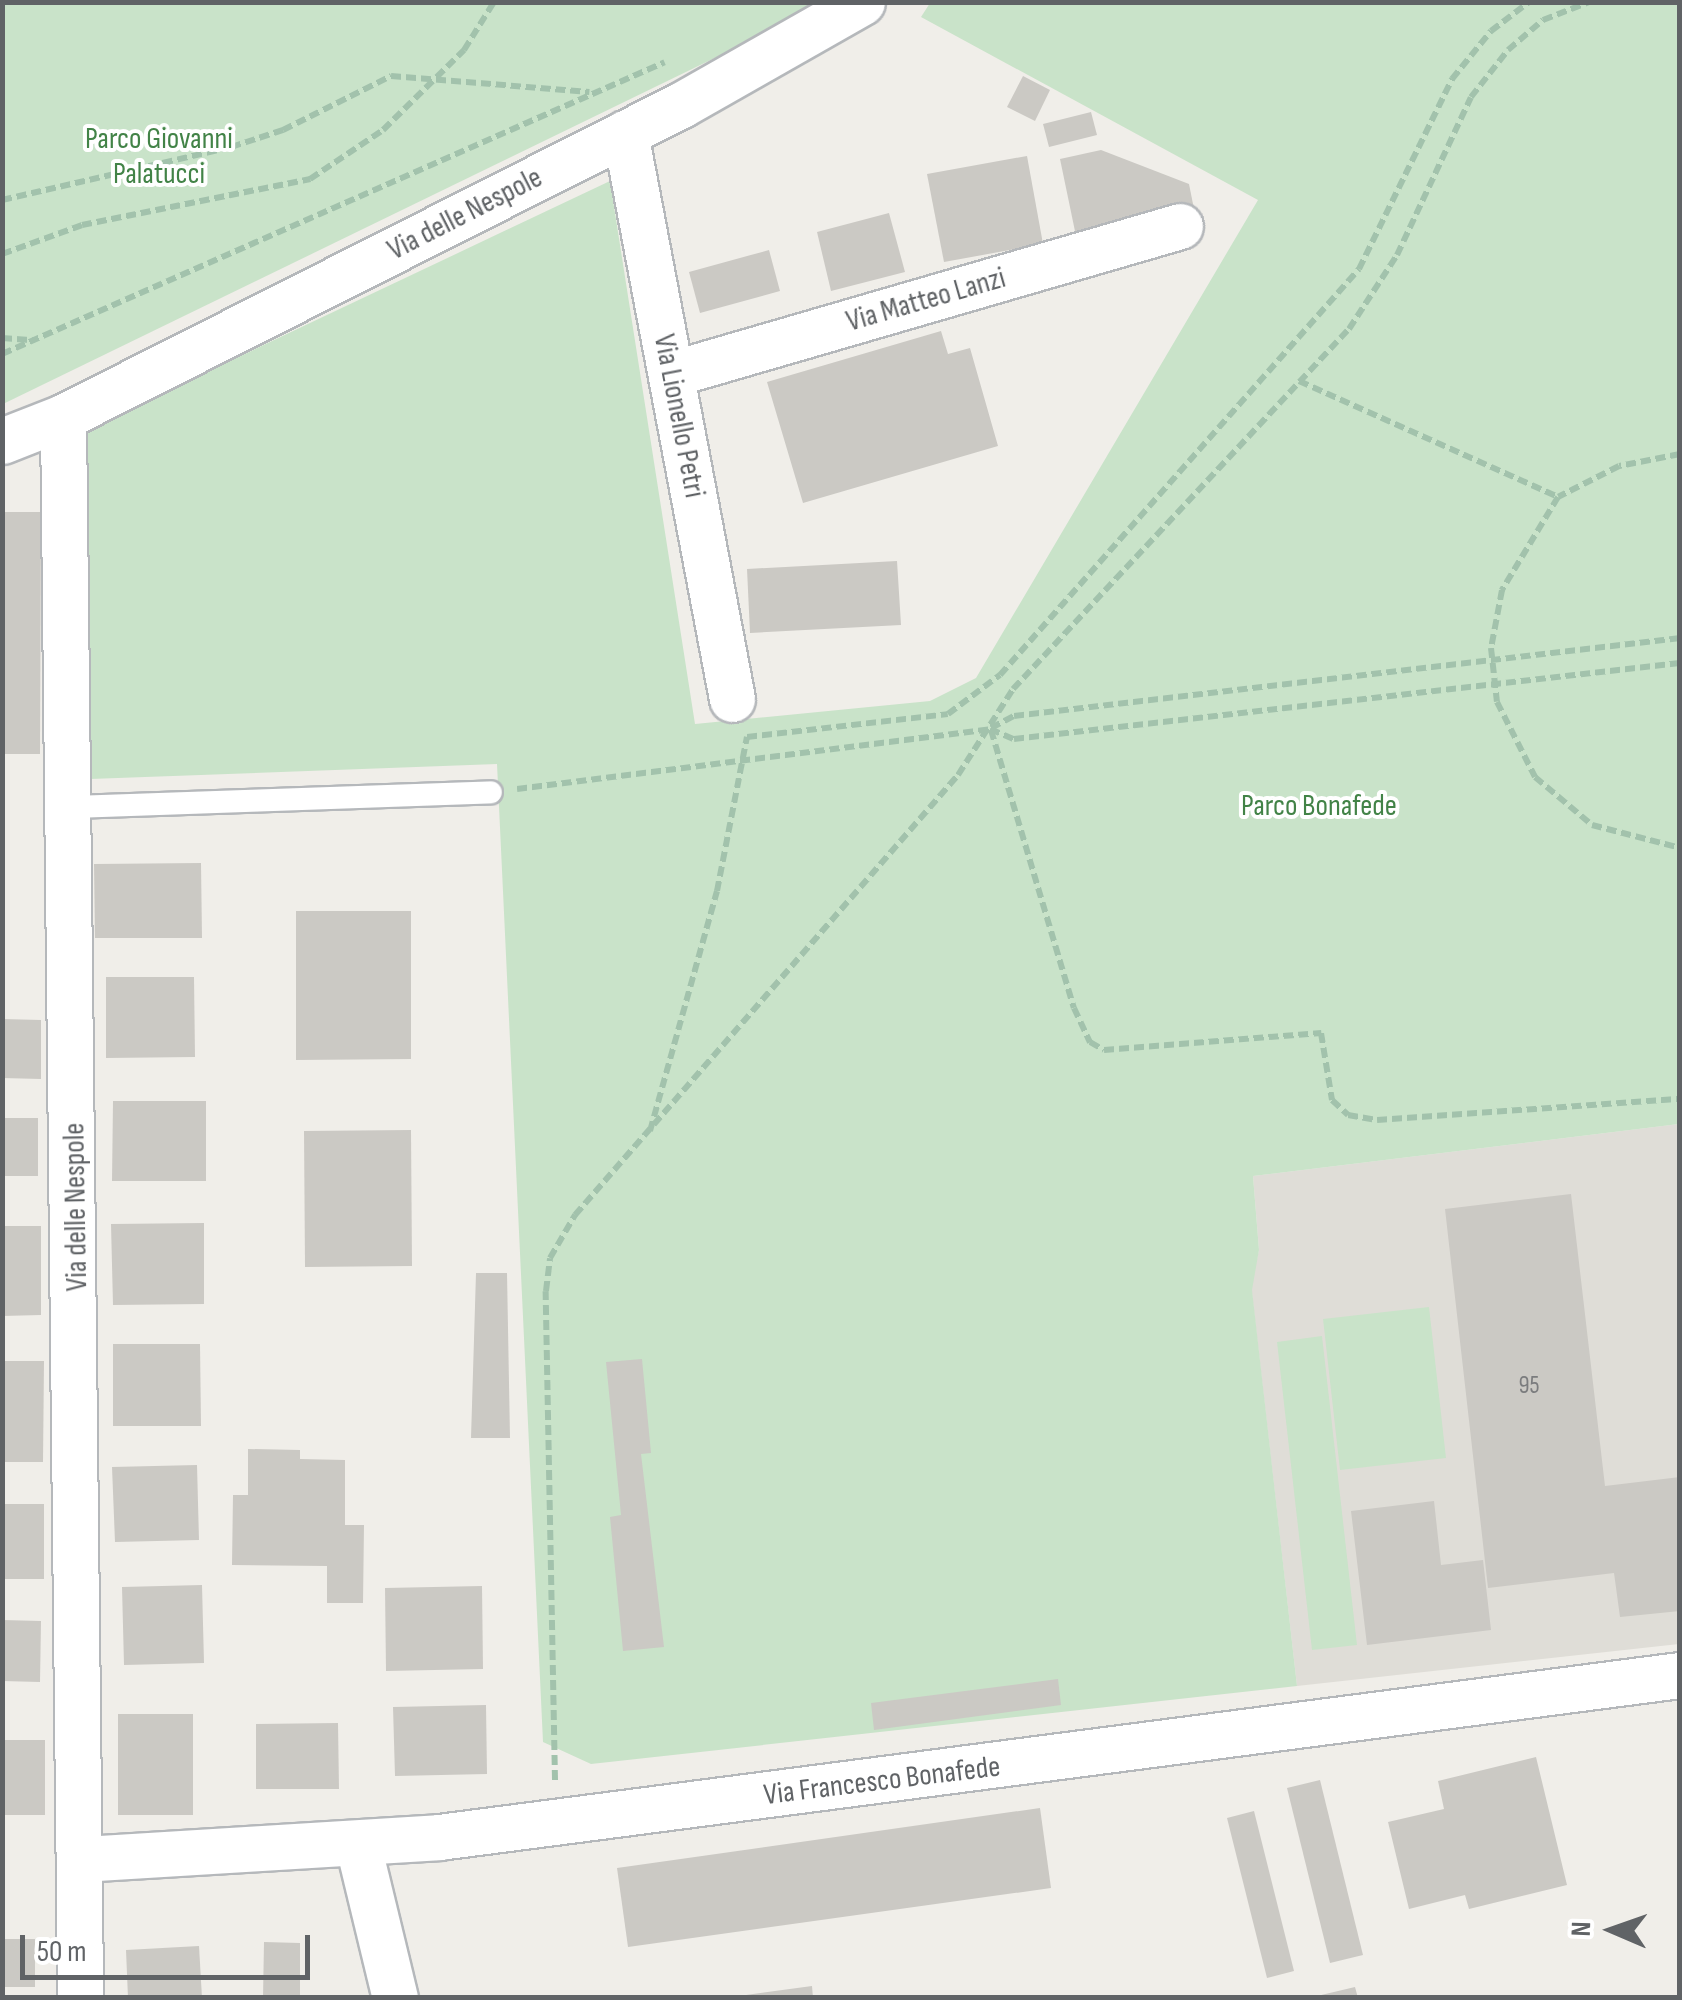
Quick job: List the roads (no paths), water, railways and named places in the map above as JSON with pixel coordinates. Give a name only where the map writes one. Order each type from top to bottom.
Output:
[{"type":"street","name":"Via delle Nespole","points":[[2,441],[63,417],[625,134],[862,2]]},
{"type":"street","name":"Via Lionello Petri","points":[[625,134],[732,699]]},
{"type":"street","name":"Via Matteo Lanzi","points":[[671,374],[1180,226]]},
{"type":"street","name":"Via delle Nespole","points":[[63,417],[82,1859],[80,1998]]},
{"type":"street","name":"Via Francesco Bonafede","points":[[82,1859],[358,1846],[1680,1675]]},
{"type":"street","points":[[358,1846],[395,1998]]},
{"type":"lane","points":[[70,807],[490,792]]},
{"type":"park label","name":"Parco Giovanni Palatucci","points":[[159,156]]},
{"type":"park label","name":"Parco Bonafede","points":[[1319,806]]}]
